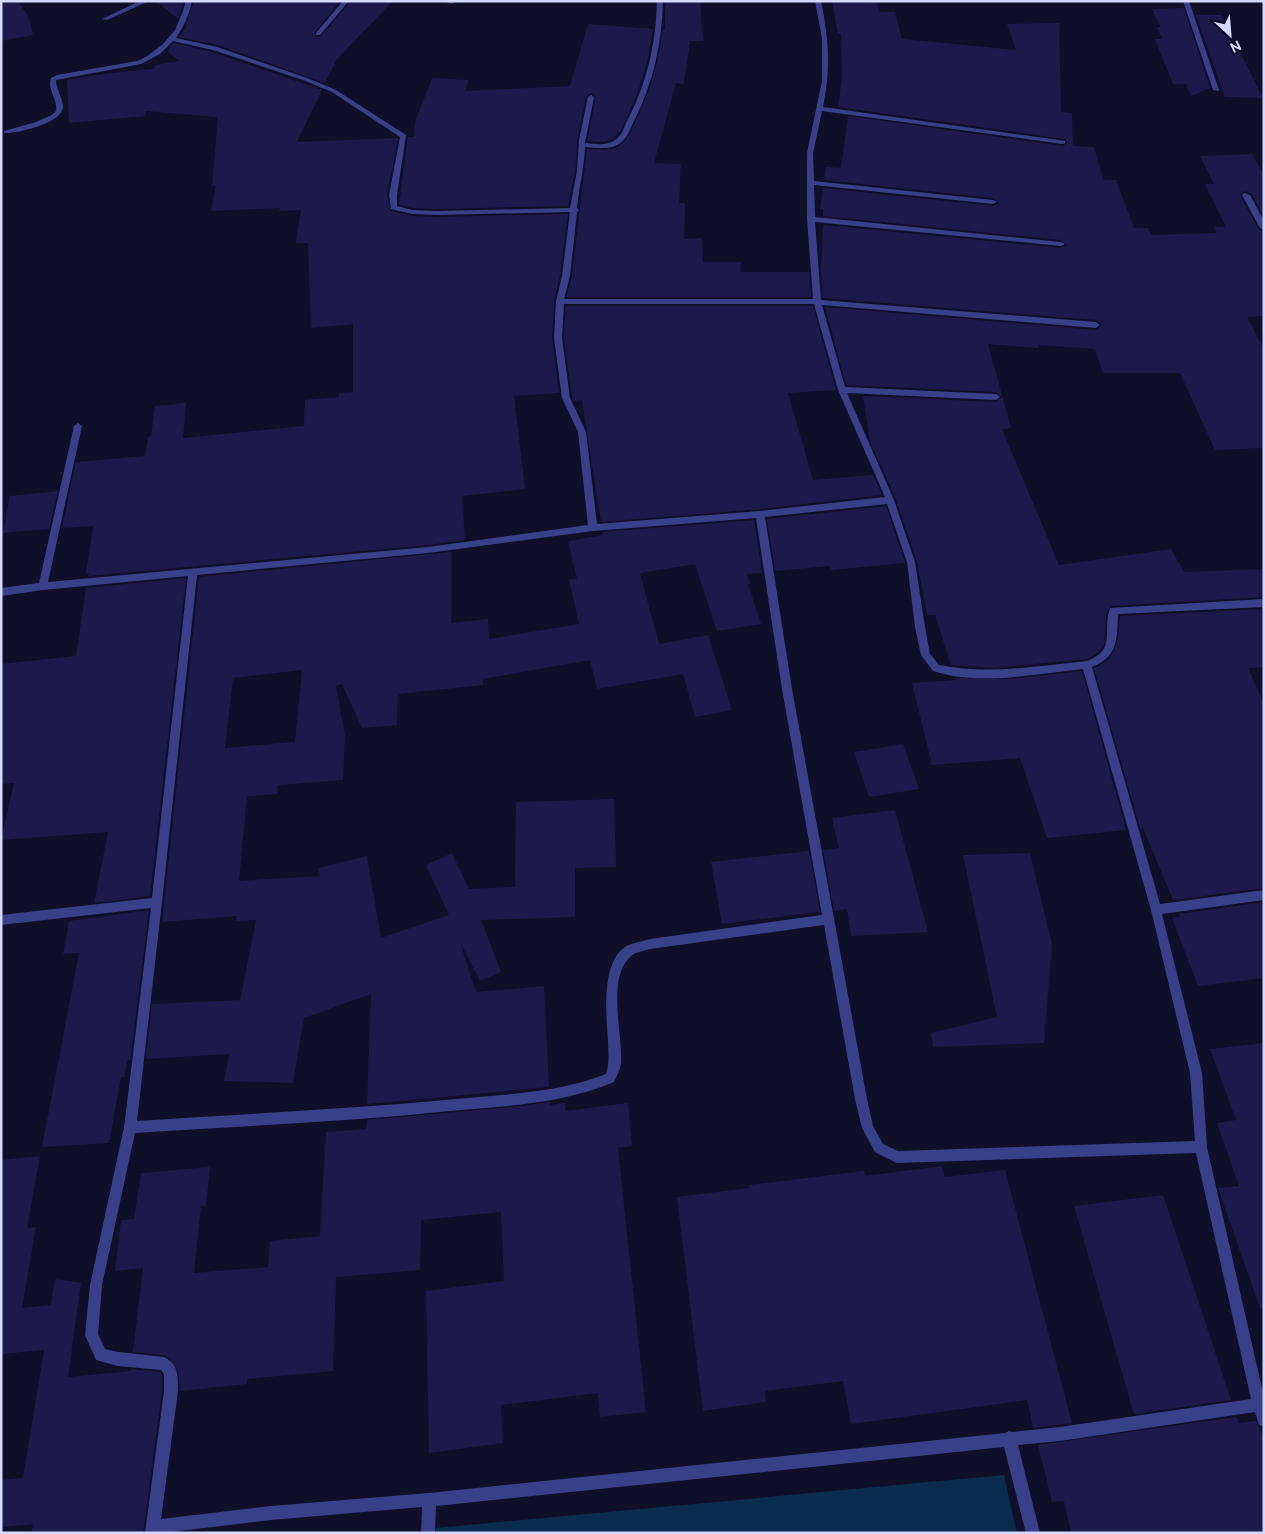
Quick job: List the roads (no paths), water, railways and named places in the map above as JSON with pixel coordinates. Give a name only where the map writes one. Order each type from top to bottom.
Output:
[{"type":"street","points":[[105,19],[146,1]]},
{"type":"street","points":[[6,132],[57,116],[60,111],[60,104],[52,86],[53,79],[140,63],[151,58],[173,38],[186,19],[189,1]]},
{"type":"street","points":[[318,34],[346,1]]},
{"type":"street","points":[[582,145],[614,144],[621,140],[638,108],[656,52],[660,1]]},
{"type":"street","points":[[818,1],[826,38],[824,82],[810,152],[811,219],[818,302],[842,390],[890,500],[910,562],[926,655],[936,668],[952,672],[990,674],[1087,665],[1098,662],[1112,646],[1113,611],[1264,602]]},
{"type":"street","points":[[1186,1],[1216,90]]},
{"type":"street","points":[[173,38],[215,48],[334,91],[404,136],[393,195],[394,207],[403,210],[437,213],[575,210]]},
{"type":"street","points":[[591,97],[582,145],[566,276],[560,301],[558,338],[566,398],[582,432],[593,528]]},
{"type":"street","points":[[820,109],[1063,142]]},
{"type":"street","points":[[811,183],[993,202]]},
{"type":"street","points":[[1246,195],[1264,228]]},
{"type":"street","points":[[811,219],[1061,244]]},
{"type":"street","points":[[560,301],[818,302],[1096,325]]},
{"type":"street","points":[[842,390],[996,397]]},
{"type":"street","points":[[43,586],[78,426]]},
{"type":"street","points":[[1,592],[43,586],[428,550],[593,528],[760,514],[890,500]]},
{"type":"street","points":[[760,514],[773,607],[828,919],[866,1121],[879,1148],[897,1157],[1202,1147]]},
{"type":"street","points":[[193,572],[130,1127],[96,1285],[91,1334],[101,1355],[118,1360],[164,1364],[171,1370],[172,1391],[152,1530],[271,1513],[428,1500],[1060,1434],[1261,1405]]},
{"type":"street","points":[[1087,665],[1156,910],[1196,1073],[1202,1147],[1264,1420]]},
{"type":"street","points":[[1156,910],[1264,895]]},
{"type":"street","points":[[1,920],[157,902]]},
{"type":"street","points":[[130,1127],[392,1112],[506,1100],[595,1086],[610,1078],[615,1065],[612,982],[618,964],[625,954],[634,948],[650,944],[828,919]]},
{"type":"street","points":[[1009,1438],[1033,1533]]},
{"type":"street","points":[[428,1500],[428,1533]]},
{"type":"water","points":[[1004,1475],[1017,1533],[436,1533],[436,1528]]}]
